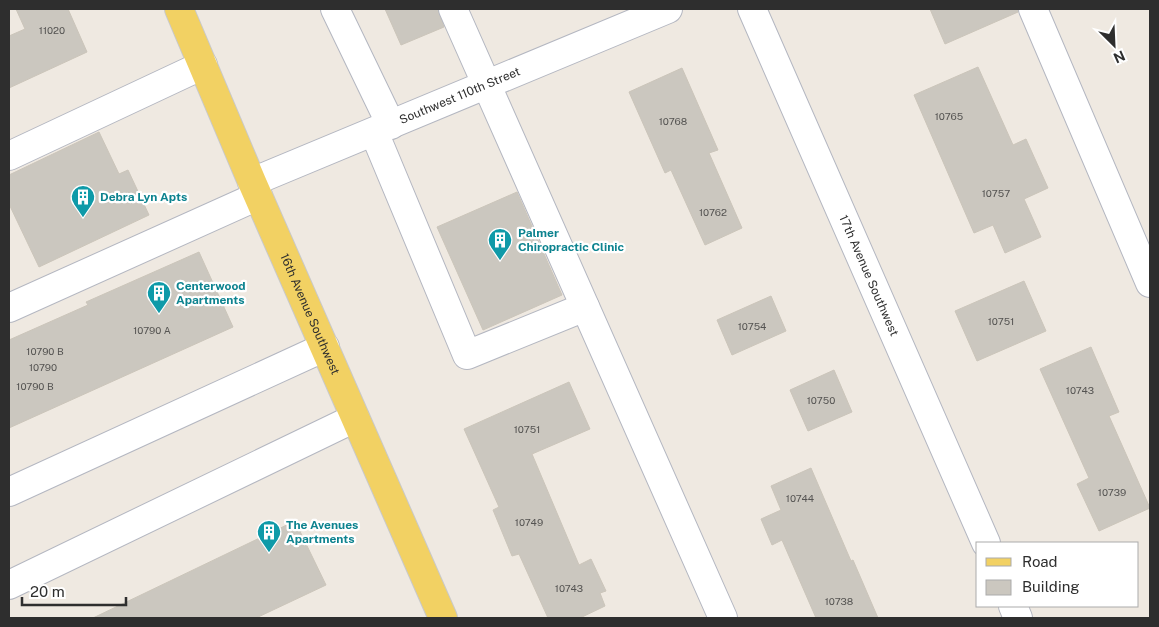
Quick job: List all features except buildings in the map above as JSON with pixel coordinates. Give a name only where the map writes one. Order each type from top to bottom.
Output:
[{"type":"main road","name":"16th Avenue Southwest","points":[[179,9],[255,189],[443,618]]},
{"type":"street","points":[[336,9],[467,356],[585,307]]},
{"type":"street","points":[[453,9],[724,618]]},
{"type":"street","name":"Southwest 110th Street","points":[[9,308],[382,128],[668,9]]},
{"type":"street","name":"17th Avenue Southwest","points":[[752,9],[986,542]]},
{"type":"street","points":[[1033,9],[1150,283]]},
{"type":"street","points":[[9,156],[203,65]]},
{"type":"street","points":[[9,492],[325,347]]},
{"type":"street","points":[[9,585],[355,418]]},
{"type":"place","name":"Debra Lyn Apts","points":[[83,218]]},
{"type":"place","name":"Palmer Chiropractic Clinic","points":[[500,261]]},
{"type":"place","name":"Centerwood Apartments","points":[[159,314]]},
{"type":"place","name":"The Avenues Apartments","points":[[269,553]]}]
